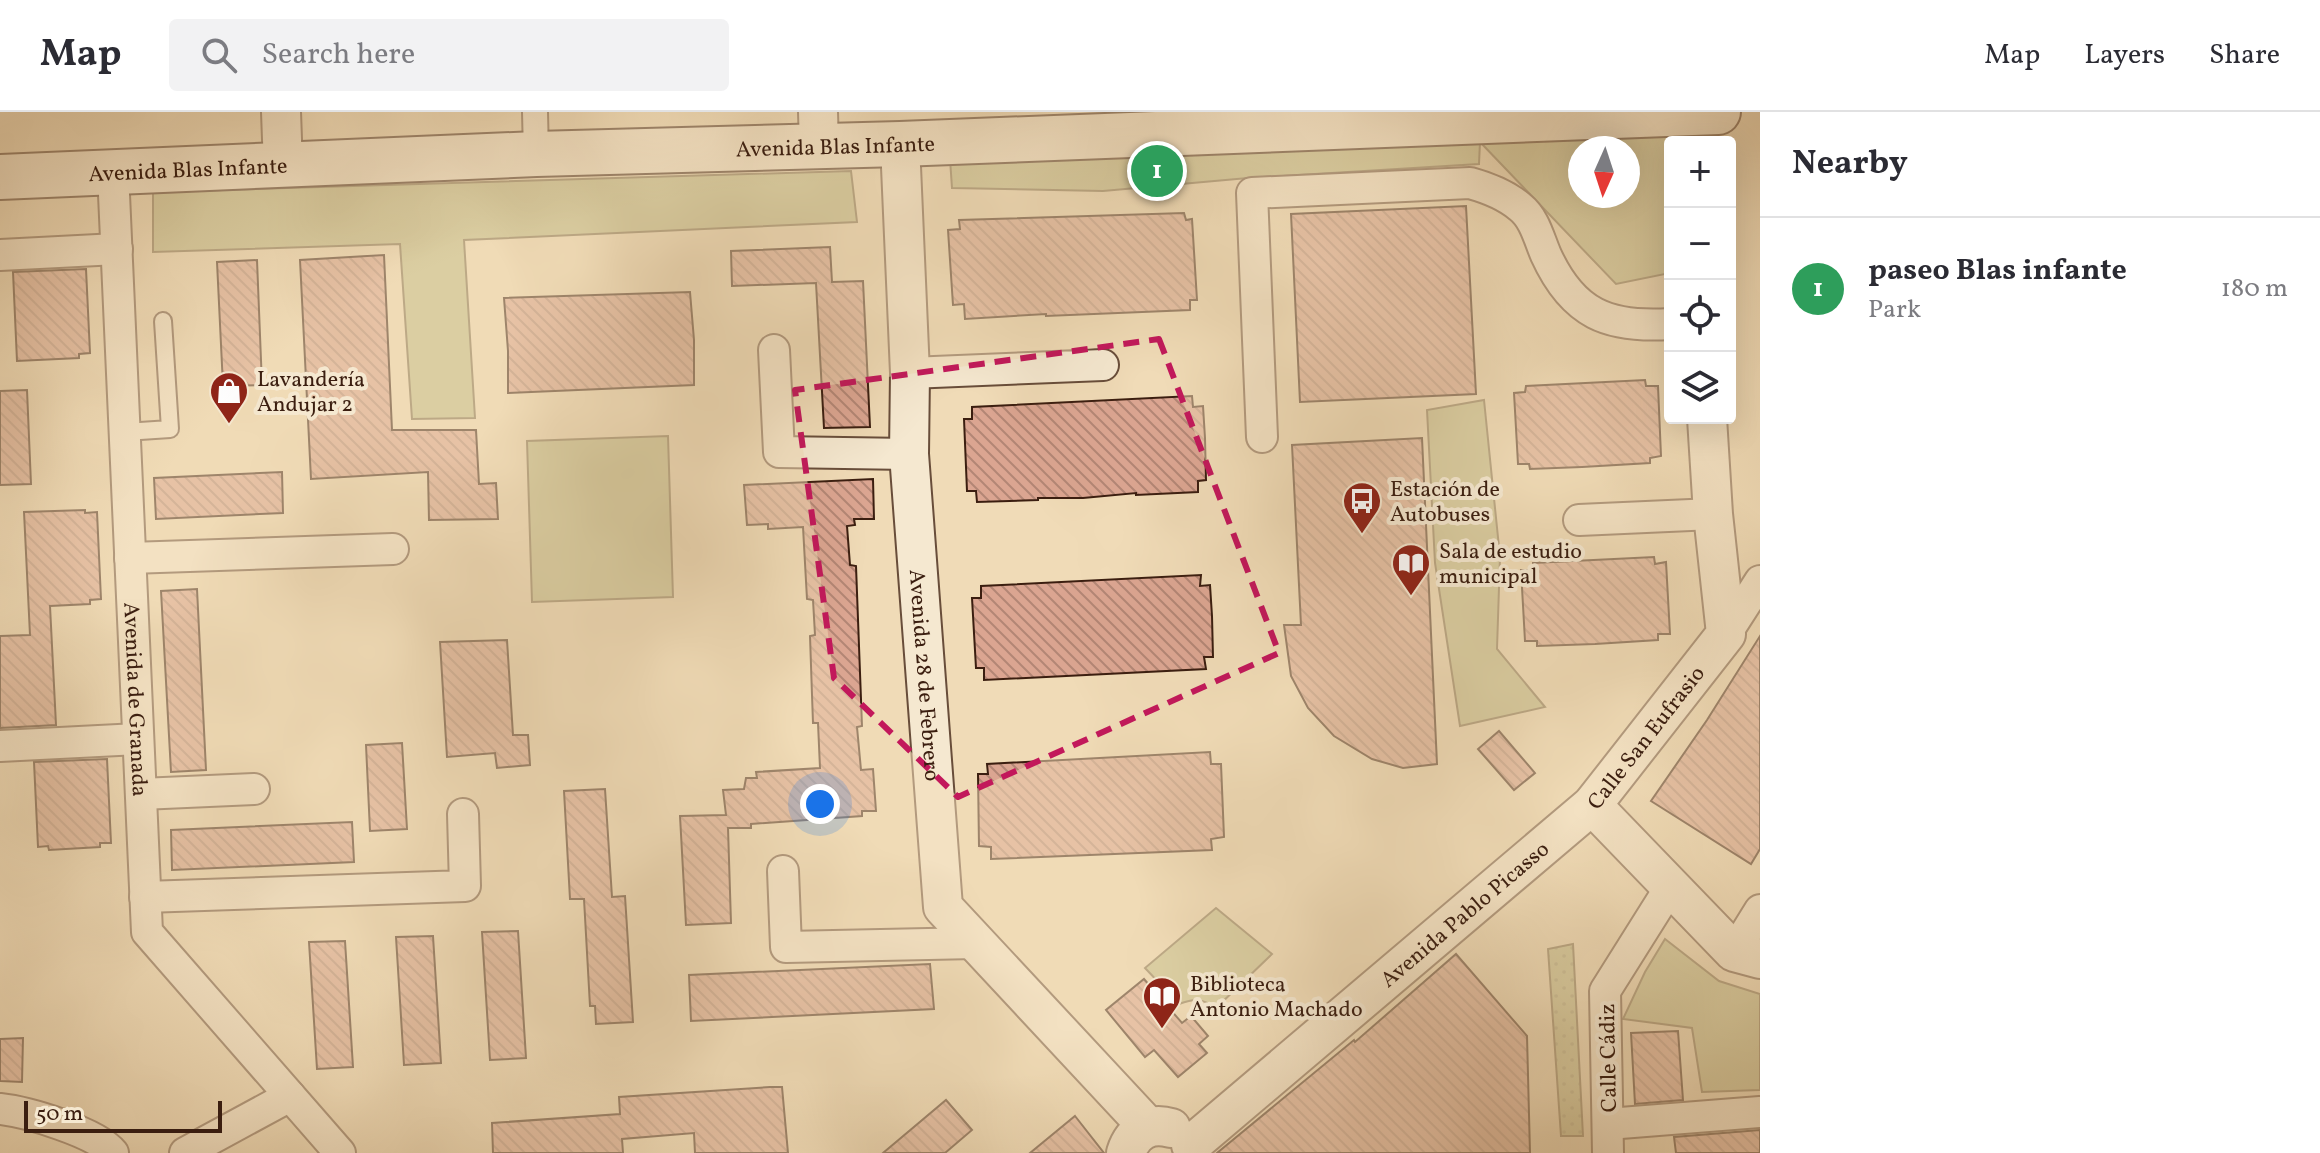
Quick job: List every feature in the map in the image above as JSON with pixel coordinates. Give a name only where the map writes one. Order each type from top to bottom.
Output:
[{"type":"main road","name":"Avenida Blas Infante","points":[[0,177],[283,167],[536,133],[819,129],[900,144],[1695,123]]},
{"type":"street","points":[[281,112],[283,167]]},
{"type":"street","name":"Avenida 28 de Febrero","points":[[900,144],[910,373],[909,454],[943,907],[1137,1140]]},
{"type":"street","name":"Avenida de Granada","points":[[113,172],[147,932],[340,1153]]},
{"type":"street","points":[[1262,437],[1252,193],[1470,183],[1490,189],[1521,208],[1536,227],[1554,272],[1580,304],[1603,318],[1629,325],[1664,324]]},
{"type":"street","points":[[0,255],[117,249]]},
{"type":"street","points":[[774,350],[779,452],[909,454]]},
{"type":"street","points":[[910,373],[1103,365]]},
{"type":"street","points":[[1707,424],[1726,634]]},
{"type":"street","points":[[1579,520],[1713,514]]},
{"type":"street","points":[[130,558],[393,549]]},
{"type":"street","name":"Calle San Eufrasio","points":[[1747,955],[1671,886],[1592,805],[1726,634],[1760,581]]},
{"type":"street","points":[[0,746],[138,739]]},
{"type":"street","points":[[141,794],[254,789]]},
{"type":"street","name":"Avenida Pablo Picasso","points":[[1197,1146],[1592,805]]},
{"type":"street","points":[[145,897],[465,886],[463,814]]},
{"type":"street","points":[[783,871],[786,947],[976,943]]},
{"type":"street","name":"Calle Cádiz","points":[[1608,1139],[1605,991],[1671,886]]},
{"type":"street","points":[[1747,955],[1760,910]]},
{"type":"street","points":[[185,1153],[290,1096]]},
{"type":"street","points":[[0,1109],[19,1111],[70,1129],[107,1145],[113,1153]]},
{"type":"street","points":[[1608,1139],[1760,1112]]},
{"type":"street","points":[[1137,1140],[1168,1126],[1197,1146]]},
{"type":"lane","points":[[125,432],[170,429],[163,321]]},
{"type":"highlighted area","points":[[1159,339],[1279,653],[958,797],[834,678],[795,390]]},
{"type":"shaded area","points":[[1673,127],[1673,136],[1664,136],[1664,274],[1616,284],[1480,142],[1479,164],[1248,178],[1103,191],[952,188],[950,159]]},
{"type":"shaded area","points":[[851,171],[857,222],[464,240],[475,418],[412,419],[400,244],[153,252],[153,192]]},
{"type":"shaded area","points":[[1484,400],[1500,557],[1497,649],[1545,707],[1460,726],[1435,563],[1427,410]]},
{"type":"shaded area","points":[[668,436],[673,597],[532,602],[527,441]]},
{"type":"shaded area","points":[[1216,908],[1272,954],[1215,1009],[1198,1000],[1179,1004],[1145,968]]},
{"type":"shaded area","points":[[1665,939],[1719,981],[1760,994],[1760,1090],[1702,1092],[1692,1028],[1623,1019]]},
{"type":"shaded area","points":[[1573,944],[1583,1136],[1561,1136],[1548,949]]},
{"type":"building","points":[[1466,206],[1476,394],[1300,402],[1291,214]]},
{"type":"building","points":[[1184,213],[1186,220],[1192,219],[1197,300],[1190,300],[1190,310],[965,319],[964,304],[953,305],[948,230],[960,229],[959,220]]},
{"type":"building","points":[[830,247],[832,282],[863,281],[870,427],[824,428],[816,283],[732,286],[731,251]]},
{"type":"building","points":[[384,255],[392,430],[476,430],[479,484],[496,483],[498,519],[429,520],[428,472],[311,479],[300,260]]},
{"type":"building","points":[[257,260],[262,385],[223,386],[217,262]]},
{"type":"building","points":[[86,269],[90,353],[79,354],[79,358],[17,361],[13,272]]},
{"type":"building","points":[[690,292],[694,385],[508,393],[504,298]]},
{"type":"building","points":[[1645,380],[1646,386],[1658,386],[1661,456],[1650,458],[1650,463],[1582,467],[1530,469],[1529,464],[1518,464],[1514,393],[1525,392],[1526,386]]},
{"type":"building","points":[[27,390],[31,484],[0,485],[0,391]]},
{"type":"building","points":[[1192,396],[1193,407],[1203,406],[1205,438],[1206,480],[1198,481],[1198,492],[977,502],[976,491],[967,491],[964,419],[972,419],[972,407]]},
{"type":"building","name":"Estación de Autobuses","points":[[1422,438],[1437,764],[1403,768],[1372,759],[1334,736],[1308,708],[1291,676],[1284,625],[1301,625],[1292,445]]},
{"type":"building","points":[[282,472],[283,513],[156,519],[154,478]]},
{"type":"building","points":[[873,479],[874,519],[854,519],[855,525],[847,526],[850,565],[856,566],[862,726],[857,727],[861,770],[873,769],[876,811],[862,811],[862,816],[728,828],[731,923],[686,925],[680,816],[726,815],[723,790],[744,789],[746,778],[757,778],[756,772],[820,768],[818,723],[813,723],[810,636],[815,635],[813,600],[807,599],[803,527],[768,529],[768,524],[747,525],[744,485]]},
{"type":"building","points":[[85,510],[85,513],[97,512],[101,599],[90,600],[90,604],[50,606],[56,725],[0,728],[0,636],[30,635],[24,512]]},
{"type":"building","points":[[1654,557],[1655,564],[1666,562],[1670,634],[1658,634],[1658,640],[1595,644],[1537,646],[1537,641],[1525,641],[1521,570],[1533,570],[1533,563]]},
{"type":"building","points":[[1201,575],[1200,586],[1210,585],[1212,616],[1213,657],[1204,657],[1206,669],[984,680],[984,668],[976,668],[972,598],[981,598],[981,586]]},
{"type":"building","points":[[197,589],[206,770],[171,772],[161,591]]},
{"type":"building","points":[[1760,636],[1760,849],[1751,864],[1651,801]]},
{"type":"building","points":[[507,640],[513,735],[528,735],[530,765],[497,768],[495,753],[447,757],[440,642]]},
{"type":"building","points":[[1499,731],[1535,773],[1514,790],[1478,749]]},
{"type":"building","points":[[402,743],[407,829],[370,831],[366,745]]},
{"type":"building","points":[[1210,752],[1211,764],[1221,764],[1224,837],[1211,839],[1212,850],[991,859],[991,847],[979,846],[978,774],[988,774],[987,764]]},
{"type":"building","points":[[107,759],[111,843],[100,843],[100,847],[49,850],[48,846],[38,847],[34,762]]},
{"type":"building","points":[[605,789],[612,897],[625,896],[633,1022],[596,1024],[595,1006],[590,1006],[584,899],[570,899],[564,791]]},
{"type":"building","points":[[352,822],[354,862],[172,870],[171,830]]},
{"type":"building","points":[[518,931],[526,1058],[490,1060],[482,932]]},
{"type":"building","points":[[433,936],[441,1063],[404,1065],[396,937]]},
{"type":"building","points":[[345,941],[353,1067],[317,1069],[309,942]]},
{"type":"building","points":[[1456,954],[1527,1036],[1530,1153],[1217,1153],[1355,1042]]},
{"type":"building","points":[[930,964],[934,1009],[691,1021],[689,975]]},
{"type":"building","name":"Biblioteca Antonio Machado","points":[[1144,979],[1182,1023],[1191,1016],[1208,1036],[1199,1044],[1207,1053],[1178,1077],[1154,1050],[1145,1057],[1106,1010]]},
{"type":"building","points":[[1678,1031],[1683,1100],[1635,1104],[1631,1033]]},
{"type":"building","points":[[23,1038],[22,1082],[0,1081],[0,1039]]},
{"type":"building","points":[[782,1087],[788,1153],[695,1153],[694,1133],[622,1139],[623,1153],[493,1153],[492,1123],[620,1114],[619,1097]]},
{"type":"building","points":[[946,1100],[972,1130],[945,1153],[883,1153]]},
{"type":"building","points":[[1075,1116],[1104,1153],[1030,1153]]},
{"type":"building","points":[[1760,1130],[1760,1153],[1676,1153],[1674,1137]]},
{"type":"place","name":"paseo Blas infante","points":[[1157,171]]},
{"type":"place","name":"Lavandería Andujar 2","points":[[229,425]]},
{"type":"place","name":"Estación de Autobuses","points":[[1362,535]]},
{"type":"place","name":"Sala de estudio municipal","points":[[1411,597]]},
{"type":"place","name":"Biblioteca Antonio Machado","points":[[1162,1030]]}]
